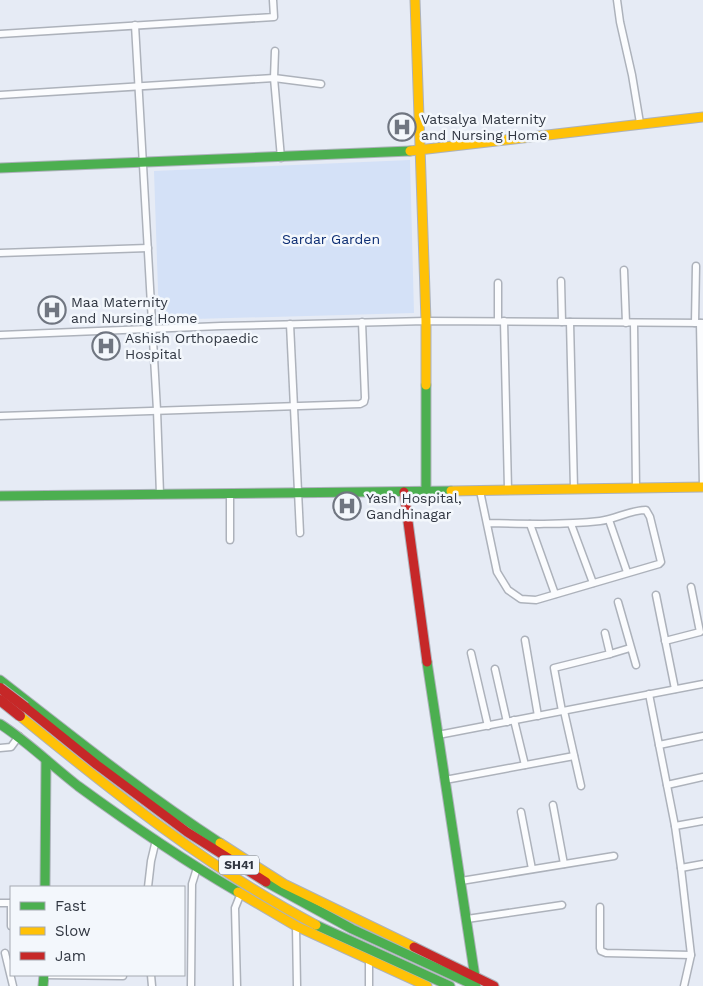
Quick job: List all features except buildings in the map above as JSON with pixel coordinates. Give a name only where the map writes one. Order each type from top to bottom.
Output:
[{"type":"street","points":[[0,34],[274,17],[273,0]]},
{"type":"street","points":[[415,0],[426,321],[426,492]]},
{"type":"street","points":[[617,0],[640,124]]},
{"type":"street","points":[[135,25],[144,163],[160,494]]},
{"type":"street","points":[[275,51],[274,78],[281,158]]},
{"type":"street","points":[[0,95],[274,78],[321,84]]},
{"type":"street","points":[[0,168],[395,153],[703,117]]},
{"type":"street","points":[[0,253],[148,248]]},
{"type":"street","points":[[0,496],[703,487],[696,266]]},
{"type":"street","points":[[624,270],[626,323]]},
{"type":"street","points":[[561,281],[562,322]]},
{"type":"street","points":[[498,283],[508,489]]},
{"type":"street","points":[[0,416],[360,404],[364,402],[365,398],[362,322]]},
{"type":"street","points":[[0,335],[362,322],[699,323]]},
{"type":"street","points":[[570,322],[574,489]]},
{"type":"street","points":[[634,323],[636,488]]},
{"type":"street","points":[[290,324],[300,533]]},
{"type":"street","points":[[480,491],[487,523],[498,572],[508,590],[521,599],[536,600],[661,562],[650,517],[646,510],[609,520],[571,524],[487,523]]},
{"type":"street","points":[[404,492],[438,735],[476,981]]},
{"type":"street","points":[[230,494],[230,540]]},
{"type":"street","points":[[609,520],[627,572]]},
{"type":"street","points":[[530,524],[555,594]]},
{"type":"street","points":[[571,524],[593,583]]},
{"type":"street","points":[[665,641],[700,632],[691,587]]},
{"type":"street","points":[[656,595],[675,689]]},
{"type":"street","points":[[618,602],[636,665]]},
{"type":"street","points":[[605,632],[610,654]]},
{"type":"street","points":[[525,640],[538,716]]},
{"type":"street","points":[[581,786],[554,668],[630,648]]},
{"type":"street","points":[[471,653],[488,726]]},
{"type":"street","points":[[495,669],[525,765]]},
{"type":"street","points":[[0,680],[102,760],[190,824],[284,884],[476,981],[494,986]]},
{"type":"street","points":[[438,735],[703,684]]},
{"type":"street","name":"SH41","points":[[0,688],[90,774],[184,844],[284,908],[350,942],[450,986]]},
{"type":"street","points":[[0,707],[13,690]]},
{"type":"street","points":[[649,694],[675,826],[681,868],[691,956],[684,986]]},
{"type":"street","name":"SH41","points":[[0,700],[23,712],[187,832],[278,890],[352,929],[476,981]]},
{"type":"street","points":[[0,724],[18,736],[84,789],[197,868],[296,926],[412,983],[427,986]]},
{"type":"street","points":[[0,748],[11,747],[18,736]]},
{"type":"street","points":[[659,745],[703,736]]},
{"type":"street","points":[[445,780],[574,756]]},
{"type":"street","points":[[45,886],[46,760]]},
{"type":"street","points":[[667,785],[703,778]]},
{"type":"street","points":[[553,806],[564,864]]},
{"type":"street","points":[[521,812],[532,869]]},
{"type":"street","points":[[675,826],[703,821]]},
{"type":"street","points":[[148,886],[156,840]]},
{"type":"street","points":[[461,881],[614,856]]},
{"type":"street","points":[[681,868],[703,864]]},
{"type":"street","points":[[191,986],[192,884],[197,868]]},
{"type":"street","points":[[237,986],[235,908],[240,893]]},
{"type":"street","points":[[466,919],[562,905]]},
{"type":"street","points":[[600,907],[601,951],[606,953],[691,956]]},
{"type":"street","points":[[296,926],[298,986]]},
{"type":"street","points":[[5,953],[10,974]]},
{"type":"street","points":[[368,986],[369,961]]},
{"type":"green space","name":"Sardar Garden","points":[[410,160],[414,313],[159,320],[154,171]]},
{"type":"traffic: fast","points":[[0,168],[410,151]]},
{"type":"traffic: fast","points":[[426,385],[426,492]]},
{"type":"traffic: fast","points":[[0,496],[451,491]]},
{"type":"traffic: fast","points":[[427,662],[475,977]]},
{"type":"traffic: fast","points":[[0,680],[136,784],[220,843]]},
{"type":"traffic: fast","points":[[0,724],[78,786],[117,814],[238,892]]},
{"type":"traffic: fast","points":[[45,886],[46,760]]},
{"type":"traffic: fast","points":[[266,882],[352,929],[476,986]]},
{"type":"traffic: fast","points":[[316,925],[450,986]]},
{"type":"traffic: fast","points":[[43,986],[44,976]]},
{"type":"traffic: slow","points":[[415,0],[426,321],[426,385]]},
{"type":"traffic: slow","points":[[410,151],[703,117]]},
{"type":"traffic: slow","points":[[451,491],[703,487]]},
{"type":"traffic: slow","points":[[20,716],[90,773],[163,828],[238,879],[316,925]]},
{"type":"traffic: slow","points":[[220,843],[284,884],[414,947]]},
{"type":"traffic: slow","points":[[238,892],[296,926],[427,986]]},
{"type":"traffic: jam","points":[[404,492],[427,662]]},
{"type":"traffic: jam","points":[[0,688],[25,707]]},
{"type":"traffic: jam","points":[[0,700],[20,716]]},
{"type":"traffic: jam","points":[[25,707],[97,765],[187,832],[266,882]]},
{"type":"traffic: jam","points":[[414,947],[494,986]]},
{"type":"place","name":"Vatsalya Maternity and Nursing Home","points":[[402,127]]},
{"type":"place","name":"Maa Maternity and Nursing Home","points":[[52,310]]},
{"type":"place","name":"Ashish Orthopaedic Hospital","points":[[106,346]]},
{"type":"place","name":"Yash Hospital, Gandhinagar","points":[[347,506]]}]
